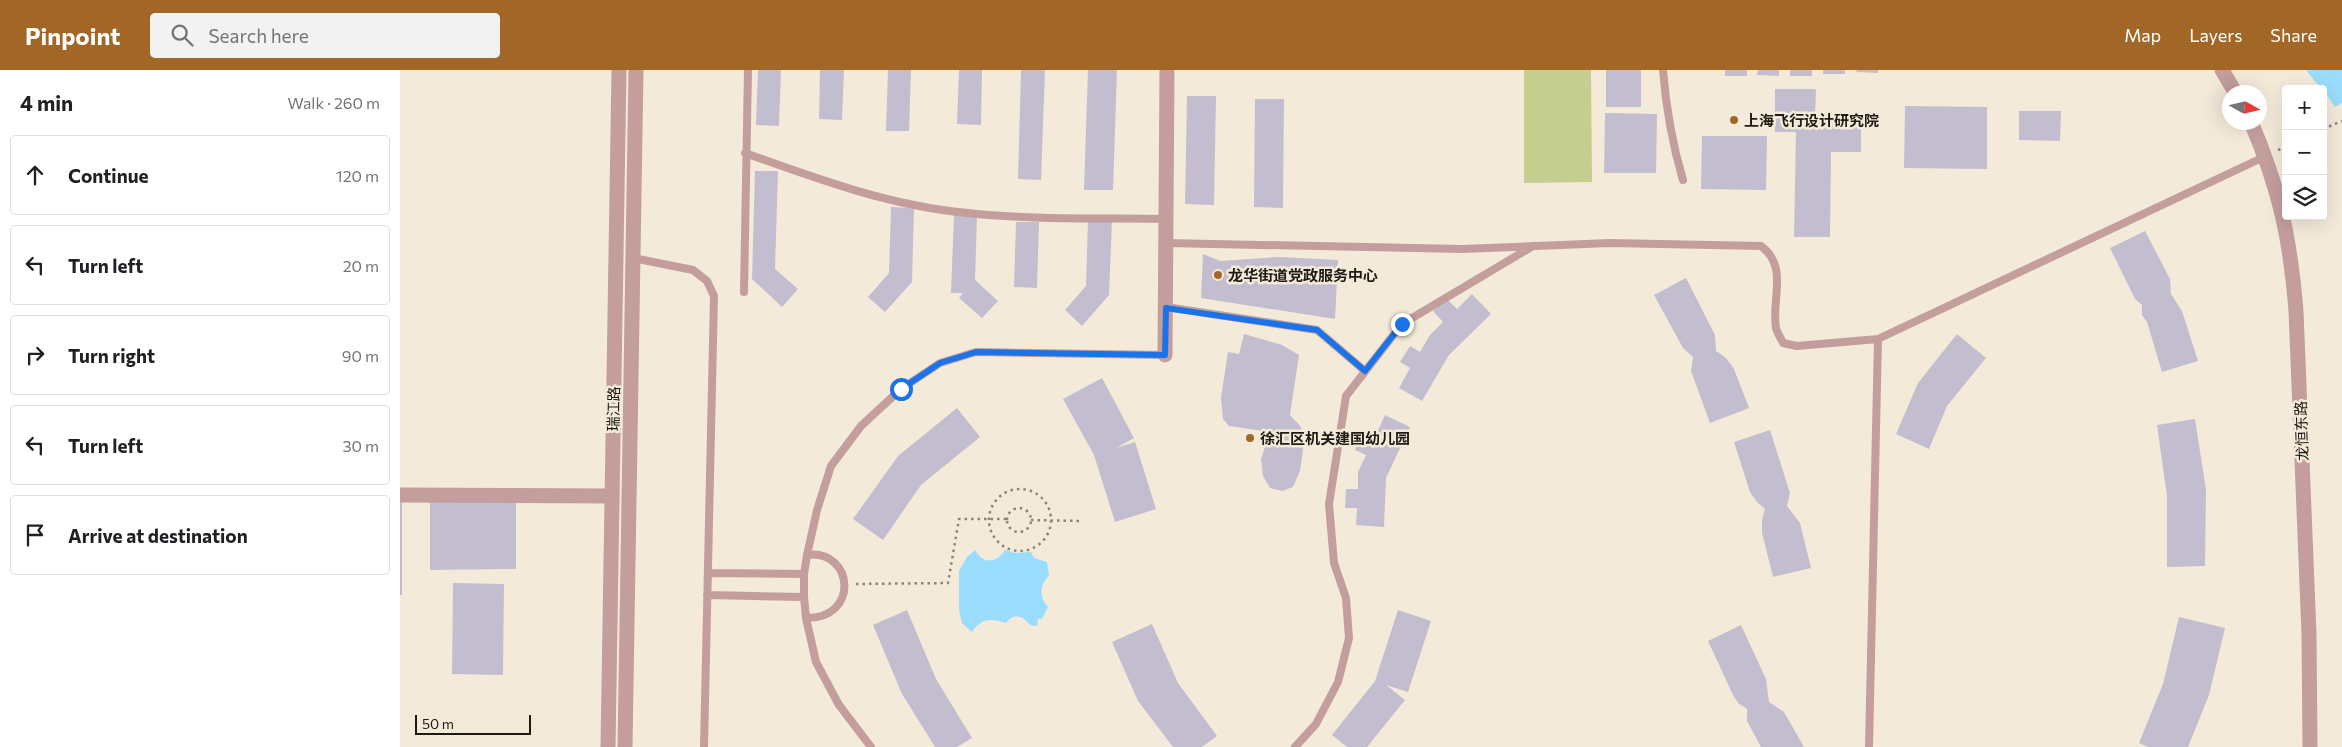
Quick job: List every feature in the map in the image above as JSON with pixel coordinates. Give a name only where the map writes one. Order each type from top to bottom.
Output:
[{"type":"street","name":"瑞江路","points":[[608,747],[619,70]]},
{"type":"street","name":"瑞江路","points":[[625,747],[636,70]]},
{"type":"street","points":[[1165,355],[1166,70]]},
{"type":"street","points":[[2222,70],[2231,85]]},
{"type":"street","name":"龙恒东路","points":[[2255,130],[2266,156],[2286,223],[2296,311],[2309,634],[2310,747]]},
{"type":"street","points":[[400,495],[612,496]]},
{"type":"lane","points":[[744,292],[745,153],[748,70]]},
{"type":"lane","points":[[1663,70],[1670,128],[1684,180]]},
{"type":"lane","points":[[745,153],[804,174],[896,201],[968,214],[1166,219]]},
{"type":"lane","points":[[1166,244],[1462,249],[1610,243],[1762,246],[1772,254],[1777,266],[1776,329],[1783,342],[1797,346],[1878,339],[2266,156]]},
{"type":"lane","points":[[1295,747],[1316,724],[1338,682],[1349,638],[1346,598],[1334,563],[1330,504],[1346,396],[1402,324],[1535,245]]},
{"type":"lane","points":[[633,258],[693,270],[707,281],[714,296],[704,747]]},
{"type":"lane","points":[[1166,308],[1317,330],[1365,371]]},
{"type":"lane","points":[[1869,747],[1878,339]]},
{"type":"lane","points":[[871,747],[839,706],[816,662],[806,618],[804,597],[804,574],[807,555],[817,510],[831,466],[861,426],[901,389],[940,363],[976,352],[1165,355]]},
{"type":"lane","points":[[806,618],[817,618],[836,609],[842,600],[844,584],[840,570],[833,562],[824,556],[807,555]]},
{"type":"lane","points":[[708,574],[804,574]]},
{"type":"lane","points":[[707,595],[804,597]]},
{"type":"path","points":[[2327,127],[2342,120]]},
{"type":"path","points":[[1016,490],[1035,494],[1044,500],[1051,520],[1049,531],[1044,540],[1036,547],[1026,551],[1015,551],[998,542],[992,534],[989,519],[992,506],[998,498],[1016,490]]},
{"type":"path","points":[[1020,507],[1027,510],[1031,520],[1027,529],[1019,532],[1012,530],[1007,519],[1012,509],[1020,507]]},
{"type":"path","points":[[844,584],[948,583],[959,519],[1007,519]]},
{"type":"path","points":[[1031,520],[1080,521]]},
{"type":"green space","points":[[1524,70],[1591,70],[1592,182],[1524,183]]},
{"type":"water","points":[[2306,70],[2342,70],[2342,103],[2335,107],[2327,95],[2327,85],[2318,85]]},
{"type":"water","points":[[975,550],[978,555],[986,560],[998,558],[1005,550],[1015,553],[1031,552],[1034,558],[1047,562],[1049,576],[1043,583],[1041,591],[1048,607],[1042,619],[1038,619],[1037,626],[1030,625],[1018,616],[1012,617],[1006,623],[986,620],[975,627],[972,632],[962,623],[959,609],[959,571],[967,557]]},
{"type":"building","points":[[758,70],[781,70],[779,126],[756,125]]},
{"type":"building","points":[[820,70],[844,70],[842,120],[819,119]]},
{"type":"building","points":[[888,70],[911,70],[909,131],[886,131]]},
{"type":"building","points":[[959,70],[982,70],[981,125],[957,124]]},
{"type":"building","points":[[1021,70],[1045,70],[1041,180],[1018,179]]},
{"type":"building","points":[[1088,70],[1117,70],[1113,190],[1084,190]]},
{"type":"building","points":[[1606,70],[1641,70],[1641,107],[1606,107]]},
{"type":"building","points":[[1725,70],[1747,70],[1747,76],[1725,76]]},
{"type":"building","points":[[1758,70],[1779,70],[1779,76],[1757,75]]},
{"type":"building","points":[[1790,70],[1812,70],[1812,76],[1790,76]]},
{"type":"building","points":[[1823,70],[1845,70],[1845,74],[1823,74]]},
{"type":"building","points":[[1857,70],[1878,70],[1878,73],[1856,72]]},
{"type":"building","points":[[1775,89],[1816,89],[1815,114],[1861,115],[1861,152],[1831,152],[1830,237],[1794,237],[1796,132],[1775,132]]},
{"type":"building","points":[[1187,96],[1216,96],[1214,205],[1185,204]]},
{"type":"building","points":[[1255,99],[1284,99],[1283,208],[1254,207]]},
{"type":"building","points":[[1905,106],[1987,107],[1987,169],[1904,168]]},
{"type":"building","points":[[2019,111],[2061,111],[2060,141],[2019,140]]},
{"type":"building","points":[[1605,113],[1657,114],[1656,173],[1604,173]]},
{"type":"building","points":[[1702,136],[1767,136],[1766,190],[1701,189]]},
{"type":"building","points":[[755,171],[778,171],[775,269],[798,289],[782,307],[752,279]]},
{"type":"building","points":[[891,207],[914,208],[912,282],[885,312],[868,297],[889,273]]},
{"type":"building","points":[[954,215],[977,216],[975,280],[998,301],[982,318],[959,298],[963,293],[951,293]]},
{"type":"building","points":[[1088,220],[1112,221],[1109,295],[1082,326],[1065,310],[1086,286]]},
{"type":"building","points":[[1016,222],[1039,222],[1037,288],[1014,287]]},
{"type":"building","points":[[2145,231],[2170,279],[2171,294],[2182,311],[2198,361],[2162,372],[2147,322],[2142,315],[2142,305],[2135,299],[2110,248]]},
{"type":"building","points":[[1203,254],[1220,261],[1278,257],[1338,260],[1335,319],[1201,298]]},
{"type":"building","points":[[1686,278],[1715,335],[1716,351],[1726,358],[1734,369],[1749,408],[1710,423],[1691,371],[1693,357],[1683,348],[1654,295]]},
{"type":"building","points":[[1472,294],[1491,314],[1449,355],[1422,401],[1399,388],[1410,368],[1400,362],[1410,346],[1420,352],[1430,335],[1443,322],[1433,311],[1446,298],[1457,309]]},
{"type":"building","points":[[1244,334],[1282,345],[1299,355],[1290,415],[1301,427],[1303,450],[1300,471],[1293,487],[1282,491],[1270,488],[1263,476],[1261,459],[1270,432],[1229,426],[1223,419],[1221,397],[1228,352],[1239,354]]},
{"type":"building","points":[[1957,334],[1986,358],[1947,406],[1929,449],[1896,434],[1918,383]]},
{"type":"building","points":[[1102,378],[1134,438],[1116,448],[1135,442],[1156,509],[1115,522],[1094,455],[1063,399]]},
{"type":"building","points":[[957,408],[980,437],[921,485],[883,540],[853,519],[898,456]]},
{"type":"building","points":[[1385,415],[1410,427],[1386,478],[1384,527],[1356,525],[1357,508],[1345,508],[1346,489],[1358,489],[1358,472],[1366,455],[1355,450],[1363,432],[1375,437]]},
{"type":"building","points":[[2195,419],[2206,490],[2205,566],[2167,567],[2167,496],[2157,425]]},
{"type":"building","points":[[1770,430],[1790,493],[1787,506],[1800,523],[1811,568],[1773,577],[1762,533],[1762,520],[1765,509],[1750,492],[1734,442]]},
{"type":"building","points":[[516,500],[516,569],[430,570],[430,501]]},
{"type":"building","points":[[400,502],[402,502],[402,595],[400,595]]},
{"type":"building","points":[[453,583],[504,584],[503,675],[452,674]]},
{"type":"building","points":[[907,610],[936,679],[972,738],[957,747],[935,747],[902,694],[873,625]]},
{"type":"building","points":[[1398,610],[1431,621],[1408,692],[1386,685],[1405,700],[1367,747],[1347,747],[1332,735],[1375,681]]},
{"type":"building","points":[[2179,617],[2225,628],[2209,695],[2188,747],[2148,747],[2139,743],[2163,684]]},
{"type":"building","points":[[1152,624],[1178,683],[1217,736],[1202,747],[1173,747],[1138,701],[1112,642]]},
{"type":"building","points":[[1741,625],[1766,679],[1769,702],[1784,712],[1804,747],[1761,747],[1747,721],[1747,709],[1738,703],[1733,695],[1708,641]]},
{"type":"place","name":"上海飞行设计研究院","points":[[1734,120]]},
{"type":"place","name":"龙华街道党政服务中心","points":[[1218,275]]},
{"type":"place","name":"徐汇区机关建国幼儿园","points":[[1250,438]]},
{"type":"route","points":[[901,389],[940,363],[976,352],[1165,355],[1166,308],[1317,330],[1365,371],[1402,324]]}]
